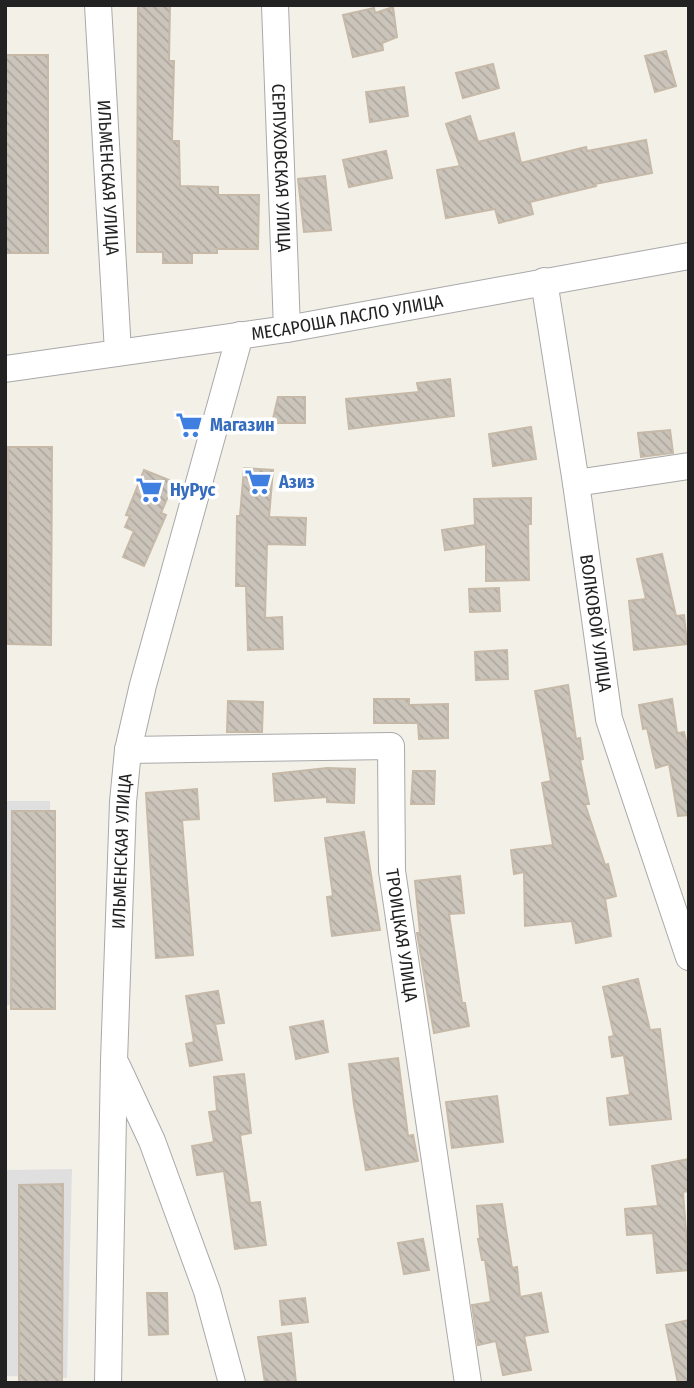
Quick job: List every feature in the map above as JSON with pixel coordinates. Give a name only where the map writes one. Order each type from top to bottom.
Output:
[{"type":"street","name":"ИЛЬМЕНСКАЯ УЛИЦА","points":[[99,5],[118,352]]},
{"type":"street","name":"СЕРПУХОВСКАЯ УЛИЦА","points":[[275,5],[287,329]]},
{"type":"street","name":"МЕСАРОША ЛАСЛО УЛИЦА","points":[[5,369],[287,329],[689,256]]},
{"type":"street","name":"ВОЛКОВОЙ УЛИЦА","points":[[544,281],[609,719],[689,957]]},
{"type":"street","name":"ИЛЬМЕНСКАЯ УЛИЦА","points":[[108,1383],[114,1061],[123,802],[128,750],[143,685],[240,335]]},
{"type":"street","points":[[576,483],[689,466]]},
{"type":"street","name":"ТРОИЦКАЯ УЛИЦА","points":[[128,750],[391,746],[392,871],[468,1383]]},
{"type":"street","points":[[114,1061],[152,1141],[189,1241],[207,1291],[232,1383]]},
{"type":"shaded area","points":[[5,801],[50,801],[55,1003],[6,1005]]},
{"type":"shaded area","points":[[72,1169],[67,1378],[7,1376],[6,1170]]},
{"type":"building","points":[[138,5],[170,5],[169,61],[174,61],[172,141],[179,141],[180,186],[218,187],[218,195],[259,195],[258,249],[217,249],[217,253],[192,253],[192,263],[163,263],[163,252],[137,252]]},
{"type":"building","points":[[393,7],[397,37],[382,43],[383,50],[353,57],[343,15],[374,8],[375,13]]},
{"type":"building","points":[[666,51],[676,86],[655,92],[645,56]]},
{"type":"building","points":[[5,55],[48,55],[48,253],[5,253]]},
{"type":"building","points":[[493,64],[499,88],[463,98],[456,73]]},
{"type":"building","points":[[404,87],[408,116],[370,122],[366,92]]},
{"type":"building","points":[[470,116],[478,142],[514,133],[521,163],[586,147],[587,151],[646,140],[652,173],[595,184],[596,186],[530,202],[533,214],[499,223],[495,209],[446,218],[437,170],[460,166],[446,124]]},
{"type":"building","points":[[386,151],[392,178],[349,187],[343,160]]},
{"type":"building","points":[[325,176],[331,230],[304,232],[298,179]]},
{"type":"building","points":[[450,379],[454,416],[349,429],[346,399],[419,392],[417,383]]},
{"type":"building","points":[[278,397],[305,397],[305,423],[272,423]]},
{"type":"building","points":[[531,427],[536,459],[493,466],[489,434]]},
{"type":"building","points":[[670,430],[673,453],[641,457],[638,433]]},
{"type":"building","points":[[8,447],[52,447],[51,645],[8,644]]},
{"type":"building","points":[[244,468],[273,470],[269,517],[306,518],[305,545],[267,544],[265,618],[282,617],[283,649],[248,650],[246,586],[236,586],[237,516],[240,516]]},
{"type":"building","points":[[144,470],[174,482],[161,513],[166,515],[144,566],[123,557],[134,531],[125,527],[130,516],[126,515]]},
{"type":"building","points":[[531,498],[531,524],[528,524],[529,580],[486,581],[486,544],[445,550],[442,530],[475,525],[474,499]]},
{"type":"building","points":[[662,554],[676,616],[684,615],[687,644],[634,650],[629,601],[646,599],[637,559]]},
{"type":"building","points":[[499,588],[500,611],[470,612],[469,589]]},
{"type":"building","points":[[507,650],[508,679],[476,680],[475,652]]},
{"type":"building","points":[[568,685],[576,739],[580,738],[583,759],[580,760],[589,804],[585,804],[605,865],[608,864],[616,896],[605,899],[611,936],[576,943],[572,921],[525,926],[524,872],[514,874],[511,850],[553,845],[542,783],[551,781],[535,691]]},
{"type":"building","points":[[374,699],[409,699],[409,705],[448,704],[448,738],[419,739],[418,723],[374,723]]},
{"type":"building","points":[[672,699],[677,733],[684,732],[689,753],[689,815],[678,816],[669,764],[656,768],[647,728],[643,729],[639,705]]},
{"type":"building","points":[[228,701],[263,702],[262,732],[227,732]]},
{"type":"building","points":[[327,768],[355,769],[354,803],[327,802],[327,797],[275,801],[273,774]]},
{"type":"building","points":[[413,771],[435,771],[434,804],[411,804]]},
{"type":"building","points":[[197,789],[199,819],[182,820],[193,955],[156,958],[146,793]]},
{"type":"building","points":[[12,811],[55,811],[55,1009],[11,1009]]},
{"type":"building","points":[[364,832],[380,930],[332,936],[327,897],[333,896],[325,838]]},
{"type":"building","points":[[460,876],[464,913],[449,914],[462,1003],[465,1003],[469,1026],[434,1033],[417,933],[420,933],[415,881]]},
{"type":"building","points":[[638,979],[650,1030],[660,1029],[671,1119],[610,1125],[607,1098],[630,1095],[624,1055],[612,1057],[609,1037],[614,1036],[603,987]]},
{"type":"building","points":[[218,991],[224,1023],[215,1024],[222,1060],[190,1066],[186,1044],[194,1042],[186,996]]},
{"type":"building","points":[[323,1021],[328,1052],[296,1059],[290,1027]]},
{"type":"building","points":[[398,1058],[408,1136],[413,1135],[418,1161],[366,1170],[349,1064]]},
{"type":"building","points":[[244,1074],[251,1133],[240,1135],[250,1203],[260,1202],[266,1245],[235,1249],[224,1171],[197,1175],[192,1146],[214,1142],[209,1112],[217,1111],[214,1077]]},
{"type":"building","points":[[497,1096],[503,1142],[452,1148],[446,1102]]},
{"type":"building","points":[[689,1159],[689,1191],[683,1192],[689,1270],[657,1273],[653,1233],[627,1235],[625,1209],[658,1206],[652,1166]]},
{"type":"building","points":[[63,1184],[62,1382],[19,1382],[19,1185]]},
{"type":"building","points":[[502,1204],[512,1268],[517,1267],[520,1297],[541,1293],[548,1332],[524,1336],[531,1370],[503,1375],[496,1341],[478,1345],[472,1305],[491,1302],[485,1260],[482,1260],[478,1239],[477,1206]]},
{"type":"building","points":[[423,1239],[429,1270],[404,1274],[398,1243]]},
{"type":"building","points":[[147,1293],[167,1293],[168,1334],[149,1335]]},
{"type":"building","points":[[305,1298],[308,1322],[282,1325],[280,1301]]},
{"type":"building","points":[[689,1320],[689,1383],[678,1383],[666,1325]]},
{"type":"building","points":[[291,1333],[296,1383],[265,1383],[258,1337]]},
{"type":"place","name":"Магазин","points":[[189,425]]},
{"type":"place","name":"Азиз","points":[[258,482]]},
{"type":"place","name":"НуРус","points":[[149,490]]}]
